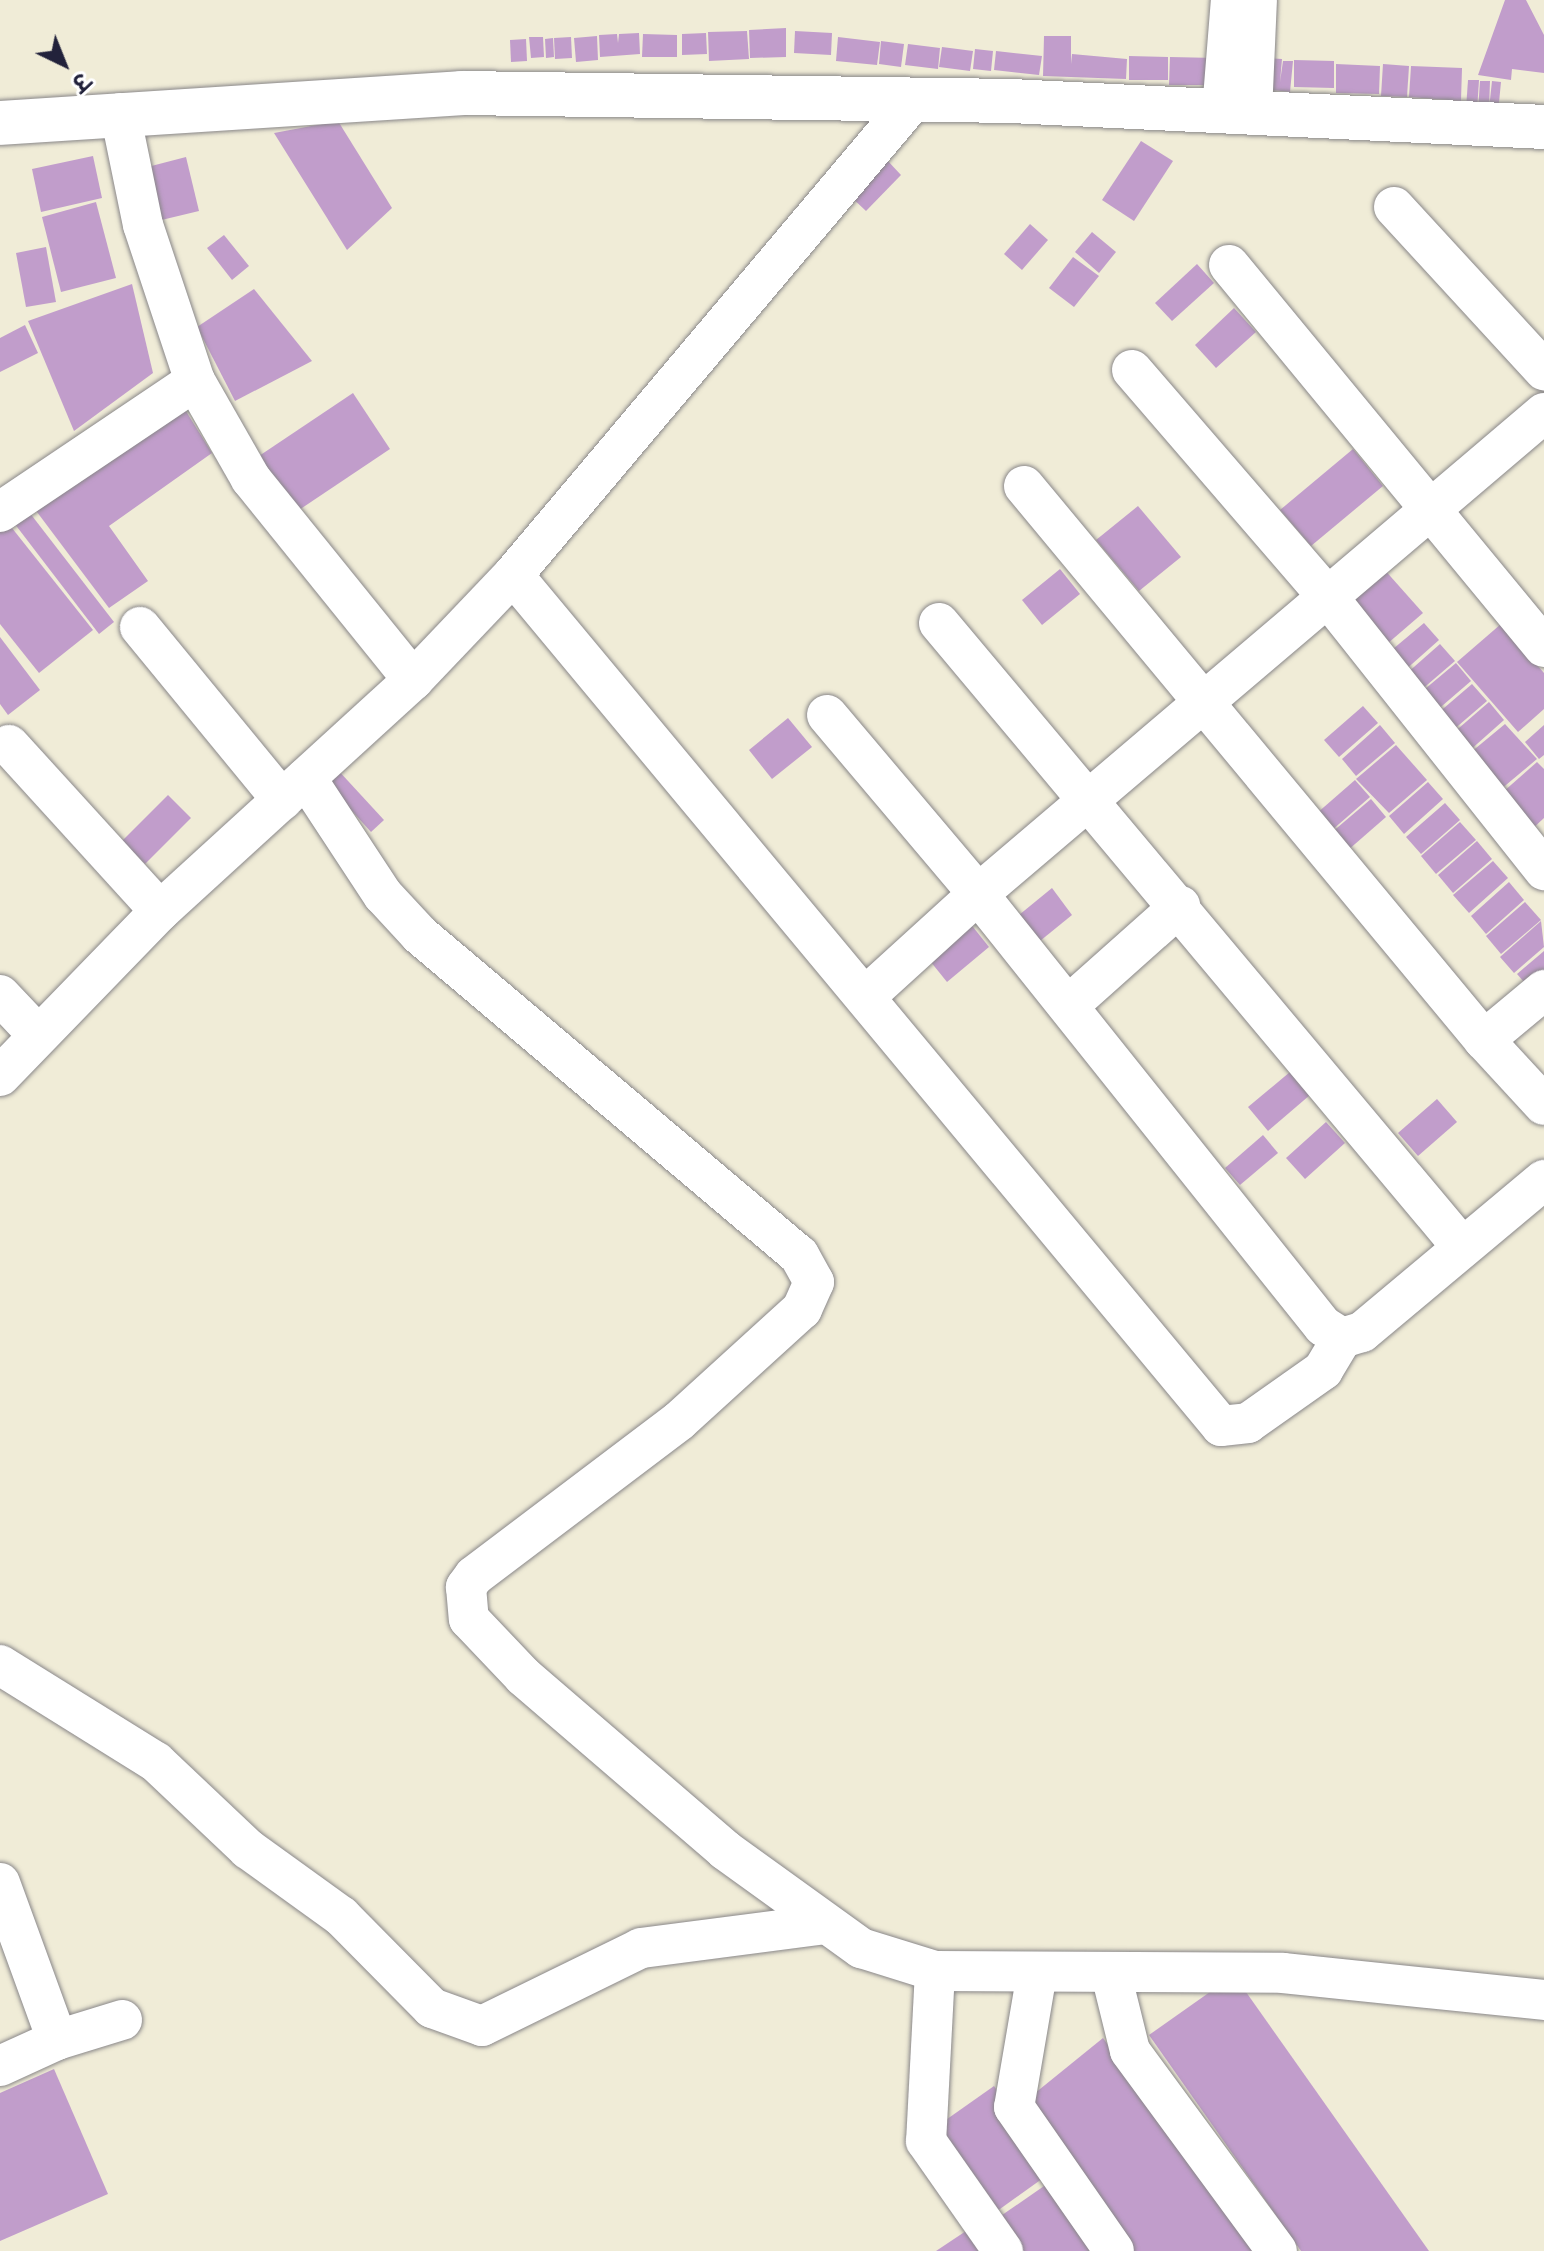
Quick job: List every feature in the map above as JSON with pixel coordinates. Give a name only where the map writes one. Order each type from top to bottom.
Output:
[{"type":"main road","points":[[0,123],[461,93],[912,102],[1011,101],[1544,127]]},
{"type":"street","points":[[1231,0],[1237,112]]},
{"type":"street","points":[[1237,112],[1257,0]]},
{"type":"street","points":[[0,1076],[160,911],[413,680],[513,575],[912,102]]},
{"type":"street","points":[[120,113],[143,225],[195,381],[251,479],[413,680]]},
{"type":"street","points":[[1394,207],[1544,370]]},
{"type":"street","points":[[1229,265],[1544,647]]},
{"type":"street","points":[[1132,370],[1327,596],[1544,870]]},
{"type":"street","points":[[0,512],[195,381]]},
{"type":"street","points":[[865,997],[1089,796],[1206,701],[1544,413]]},
{"type":"street","points":[[1024,486],[1206,701],[1484,1040],[1544,1105]]},
{"type":"street","points":[[513,575],[1221,1426],[1248,1423],[1313,1377],[1342,1338],[1362,1332],[1544,1180]]},
{"type":"street","points":[[939,623],[1089,796],[1462,1247]]},
{"type":"street","points":[[140,627],[294,789],[420,935],[799,1255],[814,1282],[802,1309],[679,1421],[518,1540],[466,1587],[469,1619],[523,1676],[725,1850],[788,1899],[861,1948],[935,1971],[1283,1973],[1544,2000]]},
{"type":"street","points":[[827,715],[1069,1005],[1323,1326],[1342,1338]]},
{"type":"street","points":[[9,745],[160,911]]},
{"type":"street","points":[[1069,1005],[1180,906]]},
{"type":"street","points":[[1484,1040],[1544,990]]},
{"type":"street","points":[[0,995],[38,1035]]},
{"type":"street","points":[[0,1665],[156,1762],[248,1849],[341,1916],[432,2008],[482,2026],[641,1948],[825,1924]]},
{"type":"street","points":[[0,1883],[57,2040]]},
{"type":"street","points":[[935,1971],[926,2141],[1003,2251]]},
{"type":"street","points":[[1037,1973],[1014,2107],[1114,2251]]},
{"type":"street","points":[[1111,1974],[1130,2051],[1277,2251]]},
{"type":"street","points":[[0,2066],[57,2040],[122,2020]]},
{"type":"building","points":[[1505,0],[1526,0],[1544,35],[1544,73],[1512,69],[1511,80],[1478,75]]},
{"type":"building","points":[[786,28],[786,57],[750,58],[749,30]]},
{"type":"building","points":[[747,31],[749,59],[709,61],[708,32]]},
{"type":"building","points":[[795,31],[832,33],[831,55],[794,53]]},
{"type":"building","points":[[639,33],[640,54],[600,57],[599,35],[617,34],[618,43],[619,34]]},
{"type":"building","points":[[706,33],[707,54],[682,55],[682,34]]},
{"type":"building","points":[[643,34],[677,35],[677,57],[642,57]]},
{"type":"building","points":[[597,36],[598,60],[576,62],[574,38]]},
{"type":"building","points":[[1044,36],[1071,36],[1071,64],[1072,54],[1127,59],[1126,79],[1043,76]]},
{"type":"building","points":[[529,37],[543,37],[544,57],[531,58]]},
{"type":"building","points":[[571,37],[572,58],[555,59],[554,38]]},
{"type":"building","points":[[838,37],[880,42],[877,65],[836,61]]},
{"type":"building","points":[[553,38],[554,57],[546,58],[545,39]]},
{"type":"building","points":[[526,39],[527,61],[511,62],[510,40]]},
{"type":"building","points":[[881,41],[904,44],[901,67],[879,64]]},
{"type":"building","points":[[908,44],[940,48],[938,69],[905,65]]},
{"type":"building","points":[[942,47],[973,51],[970,71],[939,67]]},
{"type":"building","points":[[975,49],[993,51],[991,71],[973,69]]},
{"type":"building","points":[[996,51],[1042,56],[1039,75],[994,70]]},
{"type":"building","points":[[1129,56],[1168,57],[1168,80],[1129,80]]},
{"type":"building","points":[[1170,57],[1216,58],[1214,85],[1169,85]]},
{"type":"building","points":[[1266,58],[1282,59],[1280,82],[1283,61],[1293,61],[1290,92],[1263,89]]},
{"type":"building","points":[[1294,60],[1334,61],[1334,88],[1294,87]]},
{"type":"building","points":[[1336,64],[1380,66],[1379,94],[1336,93]]},
{"type":"building","points":[[1383,64],[1409,66],[1407,97],[1381,96]]},
{"type":"building","points":[[1411,66],[1462,68],[1461,101],[1409,97]]},
{"type":"building","points":[[1468,80],[1479,80],[1477,110],[1466,109]]},
{"type":"building","points":[[1480,81],[1490,81],[1489,109],[1492,81],[1501,82],[1498,113],[1478,111]]},
{"type":"building","points":[[338,121],[392,208],[347,250],[274,133]]},
{"type":"building","points":[[1141,141],[1173,161],[1134,221],[1102,200]]},
{"type":"building","points":[[93,156],[102,198],[41,212],[32,169]]},
{"type":"building","points":[[186,157],[199,211],[149,223],[136,170]]},
{"type":"building","points":[[886,159],[901,175],[866,211],[850,196]]},
{"type":"building","points":[[96,202],[116,278],[61,292],[42,217]]},
{"type":"building","points":[[1030,224],[1048,240],[1022,270],[1004,254]]},
{"type":"building","points":[[1092,232],[1116,252],[1099,273],[1075,252]]},
{"type":"building","points":[[224,235],[249,266],[232,280],[207,248]]},
{"type":"building","points":[[46,247],[56,302],[26,307],[16,253]]},
{"type":"building","points":[[1073,257],[1099,276],[1074,307],[1049,288]]},
{"type":"building","points":[[1197,264],[1214,283],[1172,321],[1155,303]]},
{"type":"building","points":[[132,284],[153,373],[74,431],[28,321]]},
{"type":"building","points":[[254,289],[312,361],[235,401],[197,327]]},
{"type":"building","points":[[1234,308],[1256,332],[1216,368],[1195,345]]},
{"type":"building","points":[[25,325],[38,353],[0,372],[0,338]]},
{"type":"building","points":[[353,393],[390,449],[293,514],[256,458]]},
{"type":"building","points":[[179,400],[212,453],[109,526],[148,581],[109,608],[31,504]]},
{"type":"building","points":[[1353,449],[1383,486],[1311,546],[1280,510]]},
{"type":"building","points":[[1138,506],[1181,557],[1139,591],[1096,540]]},
{"type":"building","points":[[26,508],[114,622],[99,634],[11,519]]},
{"type":"building","points":[[8,523],[93,630],[39,673],[0,624],[0,530]]},
{"type":"building","points":[[1383,568],[1423,613],[1387,644],[1347,599]]},
{"type":"building","points":[[1060,569],[1080,594],[1042,625],[1022,600]]},
{"type":"building","points":[[1424,623],[1439,640],[1403,672],[1387,654]]},
{"type":"building","points":[[1501,624],[1544,673],[1544,709],[1518,732],[1457,662]]},
{"type":"building","points":[[0,637],[40,690],[8,715],[0,704]]},
{"type":"building","points":[[1440,644],[1455,661],[1420,691],[1406,674]]},
{"type":"building","points":[[1456,663],[1471,681],[1435,712],[1419,694]]},
{"type":"building","points":[[1472,684],[1487,701],[1452,731],[1437,714]]},
{"type":"building","points":[[1489,702],[1504,720],[1468,752],[1452,734]]},
{"type":"building","points":[[1363,706],[1378,723],[1339,757],[1324,740]]},
{"type":"building","points":[[788,718],[812,747],[772,779],[749,750]]},
{"type":"building","points":[[1505,724],[1537,759],[1500,790],[1470,753]]},
{"type":"building","points":[[1380,725],[1395,743],[1356,776],[1342,759]]},
{"type":"building","points":[[1544,725],[1544,755],[1539,759],[1525,742]]},
{"type":"building","points":[[1396,745],[1427,780],[1389,813],[1356,779]]},
{"type":"building","points":[[1537,762],[1544,769],[1544,818],[1530,831],[1503,792]]},
{"type":"building","points":[[337,769],[384,820],[371,832],[324,780]]},
{"type":"building","points":[[1355,780],[1370,797],[1331,831],[1316,814]]},
{"type":"building","points":[[1428,782],[1443,799],[1404,834],[1389,816]]},
{"type":"building","points":[[168,795],[191,818],[145,864],[122,841]]},
{"type":"building","points":[[1371,799],[1386,817],[1347,851],[1331,833]]},
{"type":"building","points":[[1445,803],[1460,820],[1421,854],[1406,837]]},
{"type":"building","points":[[1460,822],[1476,840],[1436,874],[1421,856]]},
{"type":"building","points":[[1477,841],[1492,859],[1453,893],[1438,875]]},
{"type":"building","points":[[1493,861],[1508,878],[1469,913],[1453,895]]},
{"type":"building","points":[[1509,882],[1524,900],[1486,934],[1471,916]]},
{"type":"building","points":[[1052,888],[1072,915],[1040,941],[1019,915]]},
{"type":"building","points":[[1525,902],[1541,920],[1501,954],[1486,936]]},
{"type":"building","points":[[965,917],[989,947],[947,982],[922,951]]},
{"type":"building","points":[[1541,921],[1544,947],[1514,973],[1500,957]]},
{"type":"building","points":[[1544,951],[1544,983],[1533,992],[1517,974]]},
{"type":"building","points":[[1290,1072],[1310,1095],[1268,1131],[1248,1107]]},
{"type":"building","points":[[1437,1099],[1457,1122],[1418,1156],[1398,1133]]},
{"type":"building","points":[[1326,1122],[1345,1143],[1305,1179],[1286,1158]]},
{"type":"building","points":[[1263,1135],[1278,1153],[1240,1185],[1225,1168]]},
{"type":"building","points":[[1234,1975],[1429,2251],[1301,2251],[1149,2035]]},
{"type":"building","points":[[1103,2038],[1256,2251],[1131,2251],[1024,2102]]},
{"type":"building","points":[[54,2069],[108,2194],[0,2241],[0,2093]]},
{"type":"building","points":[[994,2086],[1053,2171],[993,2214],[933,2129]]},
{"type":"building","points":[[1057,2177],[1109,2251],[1012,2251],[992,2222]]},
{"type":"building","points":[[975,2225],[989,2251],[936,2251]]}]
